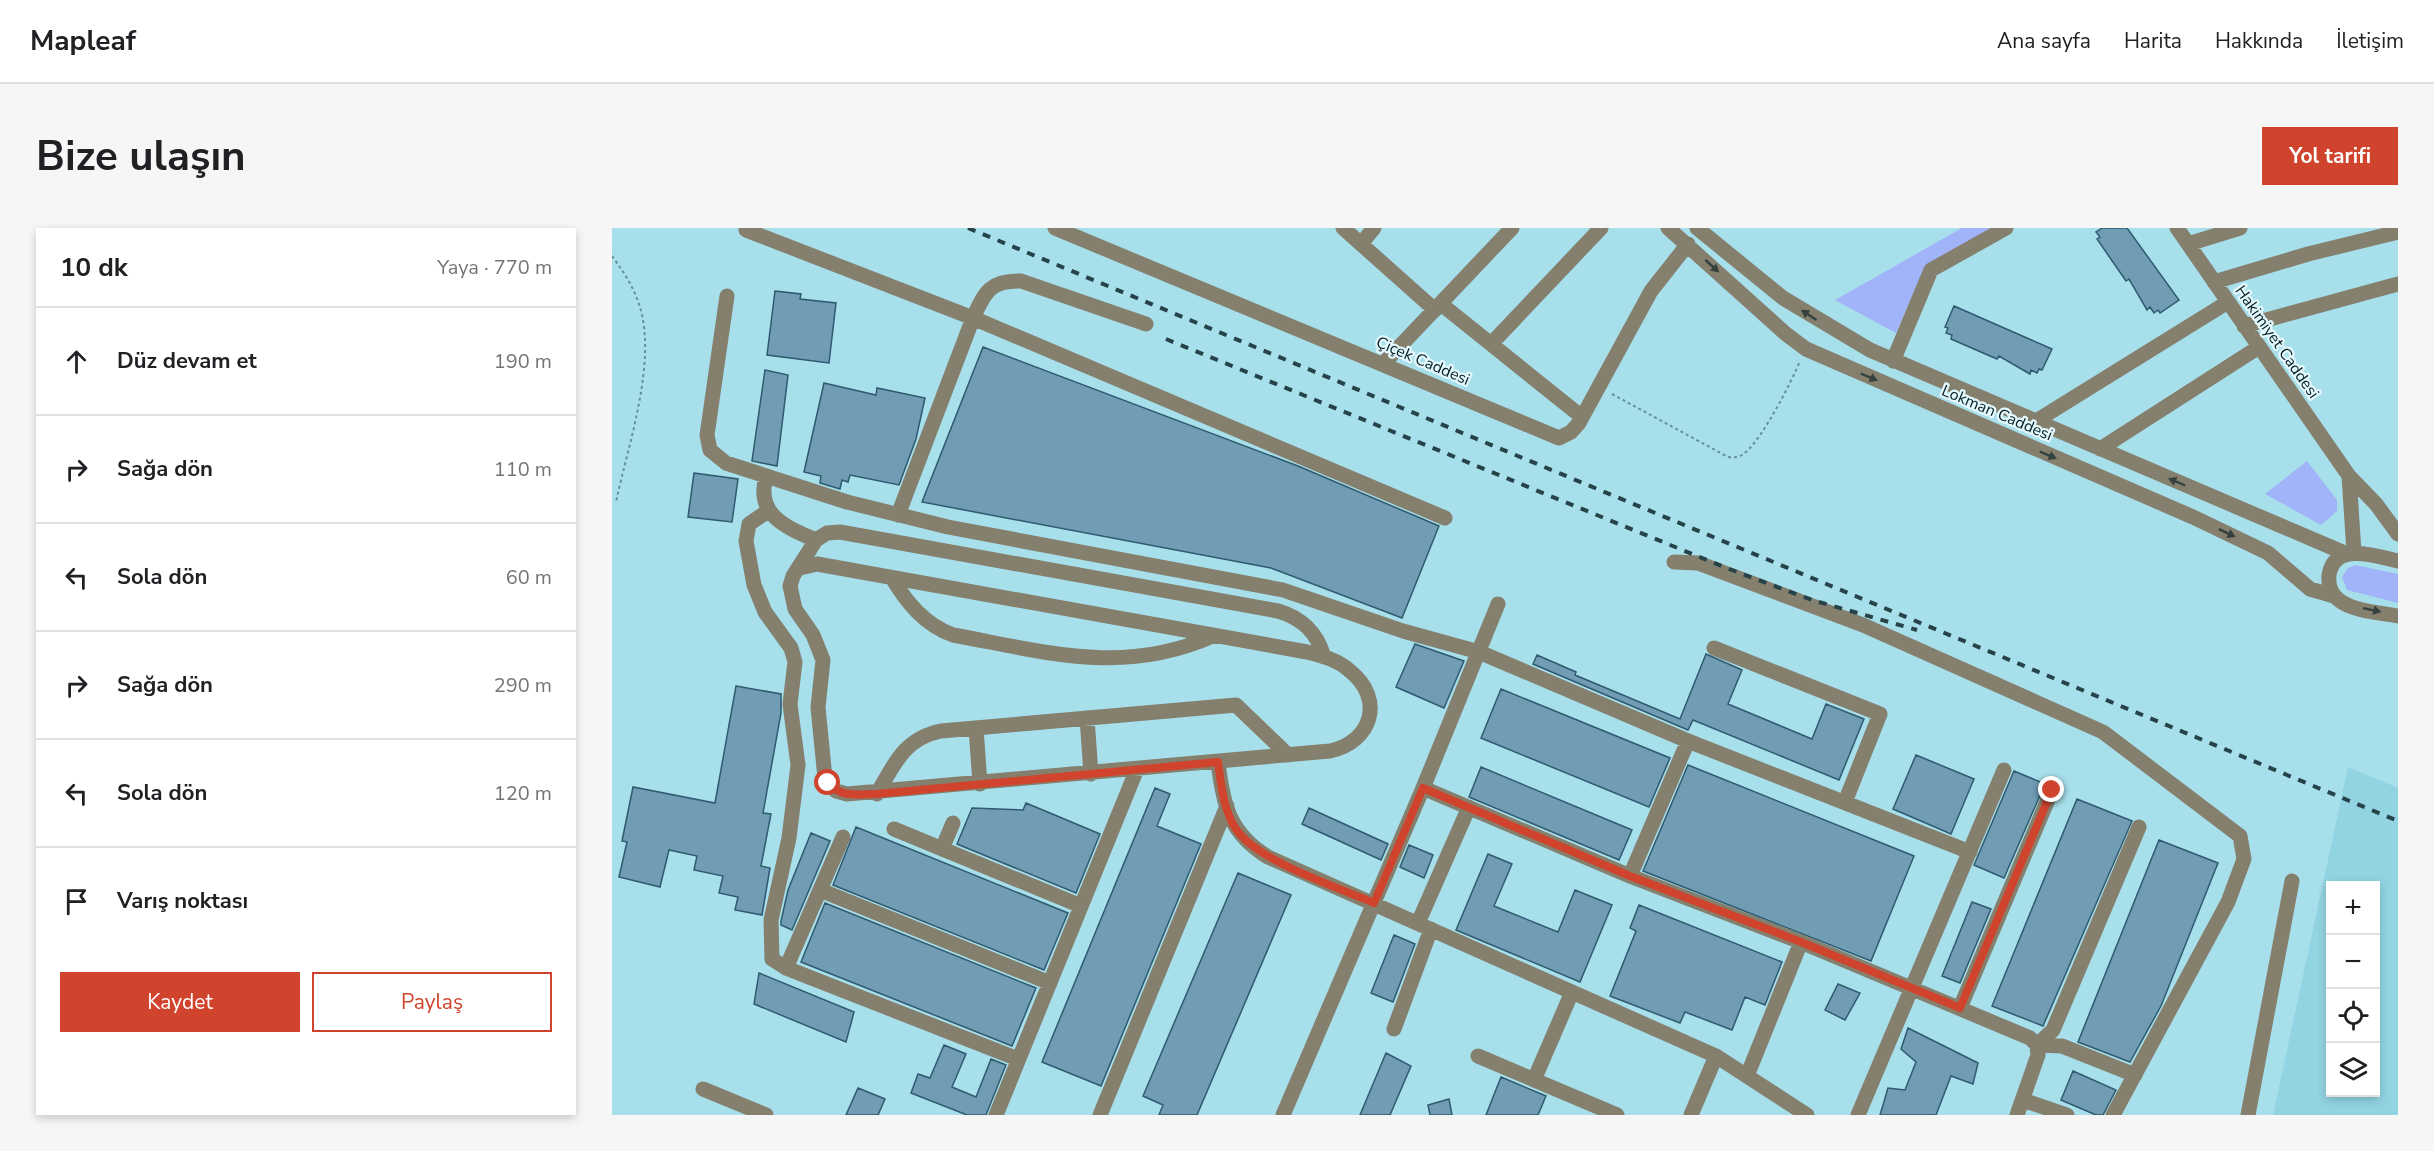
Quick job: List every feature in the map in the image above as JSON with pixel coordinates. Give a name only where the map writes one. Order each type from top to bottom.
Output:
[{"type":"street","points":[[1343,228],[1438,307],[1491,344],[1582,417]]},
{"type":"street","points":[[1361,244],[1374,228]]},
{"type":"street","points":[[1383,364],[1512,228]]},
{"type":"street","points":[[1491,344],[1601,228]]},
{"type":"street","name":"Lokman Caddesi","points":[[1668,228],[1786,334],[1806,349],[2193,517],[2268,553],[2310,589],[2334,596],[2346,604],[2398,616]]},
{"type":"street","name":"Lokman Caddesi","points":[[1697,228],[1783,297],[1840,333],[1893,361],[2350,553],[2398,561]]},
{"type":"street","points":[[1893,361],[1931,270],[2006,228]]},
{"type":"street","name":"Hakimiyet Caddesi","points":[[2177,228],[2349,476],[2376,504],[2398,534]]},
{"type":"street","points":[[2188,244],[2240,228]]},
{"type":"street","name":"Çiçek Caddesi","points":[[1060,229],[1560,438],[1575,428],[1651,291],[1688,244]]},
{"type":"street","points":[[746,230],[973,318],[1445,518]]},
{"type":"street","points":[[2214,282],[2308,254],[2398,232]]},
{"type":"street","points":[[898,516],[973,318],[984,293],[990,288],[1003,282],[1021,281],[1146,324]]},
{"type":"street","points":[[2244,326],[2398,284]]},
{"type":"street","points":[[727,296],[707,440],[710,450],[720,460],[766,477],[898,516],[1283,590],[1402,631],[1479,652],[1688,741],[1970,852]]},
{"type":"street","points":[[2036,421],[2228,302]]},
{"type":"street","points":[[2100,449],[2259,347]]},
{"type":"street","points":[[2334,596],[2329,582],[2331,568],[2350,553],[2349,476]]},
{"type":"street","points":[[766,477],[763,494],[768,511],[779,522],[816,540]]},
{"type":"street","points":[[768,511],[749,524],[746,542],[759,599],[787,642],[795,662],[790,704],[798,765],[789,838],[771,920],[772,959],[786,968],[1018,1059]]},
{"type":"street","points":[[800,568],[817,564],[1324,657],[1344,665],[1362,683],[1370,702],[1368,722],[1360,735],[1347,746],[1330,751],[876,794],[841,793],[831,787],[825,777],[818,708],[823,660],[813,635],[795,609],[790,591],[793,576],[816,540],[827,533],[840,532],[1278,612],[1305,624],[1317,639],[1324,657]]},
{"type":"street","points":[[1674,562],[1698,563],[1863,625],[2103,732],[2240,836],[2244,859],[2228,902],[2113,1115]]},
{"type":"street","points":[[892,578],[920,614],[937,628],[953,635],[1076,657],[1113,659],[1166,653],[1213,636]]},
{"type":"street","points":[[1283,1115],[1423,788],[1498,604]]},
{"type":"street","points":[[1714,648],[1880,714],[1845,802]]},
{"type":"street","points":[[876,794],[902,751],[914,740],[941,730],[1236,705],[1288,755]]},
{"type":"street","points":[[1087,718],[1092,774]]},
{"type":"street","points":[[976,728],[980,784]]},
{"type":"street","points":[[1630,876],[1688,741]]},
{"type":"street","points":[[1218,762],[1227,806],[1236,830],[1257,850],[1716,1056],[1807,1115]]},
{"type":"street","points":[[996,1115],[1137,769]]},
{"type":"street","points":[[1858,1115],[2004,770]]},
{"type":"street","points":[[1423,788],[1630,876],[1801,942],[2030,1038],[2037,1045],[2038,1055],[2017,1115]]},
{"type":"street","points":[[1960,1008],[2052,790]]},
{"type":"street","points":[[1100,1115],[1227,806]]},
{"type":"street","points":[[1394,1029],[1424,926],[1469,807]]},
{"type":"street","points":[[942,849],[953,823]]},
{"type":"street","points":[[2037,1045],[2053,1030],[2139,826]]},
{"type":"street","points":[[894,829],[1081,906]]},
{"type":"street","points":[[786,968],[843,837]]},
{"type":"street","points":[[2248,1115],[2292,880]]},
{"type":"street","points":[[820,890],[1050,983]]},
{"type":"street","points":[[1747,1076],[1801,942]]},
{"type":"street","points":[[1534,1080],[1572,992]]},
{"type":"street","points":[[2037,1045],[2062,1046],[2135,1075]]},
{"type":"street","points":[[1478,1056],[1617,1115]]},
{"type":"street","points":[[1691,1115],[1716,1056]]},
{"type":"street","points":[[704,1089],[766,1115]]},
{"type":"street","points":[[2023,1100],[2067,1115]]},
{"type":"path","points":[[612,256],[635,293],[643,318],[646,344],[644,373],[616,502]]},
{"type":"path","points":[[1599,387],[1728,458],[1738,457],[1747,452],[1790,386],[1806,349]]},
{"type":"shaded area","points":[[1962,228],[1992,228],[1925,266],[1896,333],[1835,300]]},
{"type":"shaded area","points":[[2307,461],[2337,500],[2337,511],[2321,525],[2265,494]]},
{"type":"shaded area","points":[[2355,565],[2398,574],[2398,603],[2347,590],[2342,577],[2348,568]]},
{"type":"shaded area","points":[[2348,767],[2398,788],[2398,1115],[2273,1115]]},
{"type":"building","points":[[2102,228],[2127,228],[2179,300],[2160,313],[2158,310],[2154,313],[2150,307],[2147,310],[2129,279],[2126,281],[2097,239],[2100,237],[2096,232]]},
{"type":"building","points":[[775,291],[801,294],[800,299],[836,303],[829,363],[767,355]]},
{"type":"building","points":[[1954,306],[2052,349],[2042,370],[2039,369],[2037,373],[2031,370],[2030,374],[1999,356],[1997,359],[1951,339],[1952,335],[1946,333],[1948,328],[1945,327]]},
{"type":"building","points":[[983,347],[1298,466],[1439,526],[1402,618],[1271,568],[922,502]]},
{"type":"building","points":[[765,370],[788,375],[777,466],[752,461]]},
{"type":"building","points":[[824,383],[876,395],[877,388],[925,398],[916,439],[899,485],[850,475],[848,482],[842,480],[840,489],[820,483],[821,476],[804,472]]},
{"type":"building","points":[[694,473],[738,479],[732,522],[688,517]]},
{"type":"building","points":[[1415,644],[1464,661],[1444,708],[1396,687]]},
{"type":"building","points":[[1706,654],[1742,670],[1728,704],[1812,739],[1826,704],[1864,719],[1839,780],[1693,720],[1688,730],[1533,664],[1537,655],[1576,672],[1575,675],[1680,719]]},
{"type":"building","points":[[736,686],[781,694],[781,713],[763,813],[771,814],[761,866],[770,868],[762,915],[735,910],[738,897],[719,893],[723,876],[694,870],[697,856],[669,850],[660,887],[619,877],[627,842],[622,841],[633,787],[715,803]]},
{"type":"building","points":[[1501,689],[1670,758],[1649,807],[1481,738]]},
{"type":"building","points":[[1916,755],[1974,779],[1951,834],[1893,809]]},
{"type":"building","points":[[1688,765],[1914,856],[1871,961],[1643,871]]},
{"type":"building","points":[[1481,767],[1632,830],[1619,860],[1469,797]]},
{"type":"building","points":[[2014,771],[2045,784],[2004,878],[1974,865]]},
{"type":"building","points":[[1155,788],[1170,794],[1157,826],[1201,844],[1101,1086],[1042,1062]]},
{"type":"building","points":[[2077,799],[2132,821],[2043,1026],[1992,1006]]},
{"type":"building","points":[[1026,803],[1100,834],[1076,893],[957,844],[972,808],[1023,810]]},
{"type":"building","points":[[1309,808],[1388,844],[1381,860],[1302,824]]},
{"type":"building","points":[[856,827],[1068,913],[1044,970],[833,885]]},
{"type":"building","points":[[811,833],[830,841],[792,930],[781,925],[781,921],[788,890]]},
{"type":"building","points":[[2159,840],[2218,863],[2161,1006],[2130,1062],[2078,1042]]},
{"type":"building","points":[[1409,845],[1433,855],[1424,878],[1400,867]]},
{"type":"building","points":[[1488,854],[1512,864],[1494,906],[1558,932],[1575,890],[1612,905],[1580,982],[1456,930]]},
{"type":"building","points":[[1238,873],[1291,895],[1197,1115],[1159,1115],[1163,1105],[1143,1096]]},
{"type":"building","points":[[1972,902],[1991,909],[1960,983],[1942,976]]},
{"type":"building","points":[[825,903],[1036,988],[1012,1046],[801,962]]},
{"type":"building","points":[[1639,905],[1782,962],[1765,1005],[1745,997],[1732,1030],[1685,1012],[1680,1023],[1610,996],[1636,931],[1630,928]]},
{"type":"building","points":[[1394,935],[1415,944],[1393,1002],[1371,993]]},
{"type":"building","points":[[759,973],[854,1012],[846,1042],[754,1004]]},
{"type":"building","points":[[1838,984],[1860,993],[1845,1020],[1825,1010]]},
{"type":"building","points":[[1908,1028],[1978,1063],[1973,1084],[1951,1076],[1936,1115],[1880,1115],[1888,1088],[1905,1090],[1916,1062],[1901,1049]]},
{"type":"building","points":[[944,1045],[966,1054],[952,1087],[976,1097],[991,1059],[1006,1065],[986,1115],[967,1115],[911,1093],[918,1074],[930,1078]]},
{"type":"building","points":[[1386,1053],[1411,1066],[1390,1115],[1360,1115]]},
{"type":"building","points":[[2073,1071],[2116,1090],[2103,1115],[2096,1115],[2061,1100]]},
{"type":"building","points":[[1501,1077],[1546,1096],[1538,1115],[1486,1115]]},
{"type":"building","points":[[858,1088],[885,1099],[878,1115],[846,1115]]},
{"type":"building","points":[[1449,1099],[1452,1115],[1430,1115],[1428,1105]]},
{"type":"railway","points":[[968,228],[2398,821]]},
{"type":"railway","points":[[1166,339],[1729,569],[1812,600],[1917,630]]},
{"type":"route","points":[[828,783],[841,793],[876,794],[1218,762],[1229,816],[1236,830],[1248,842],[1268,856],[1374,903],[1423,788],[1630,876],[1801,942],[1960,1008],[2052,790]]}]
